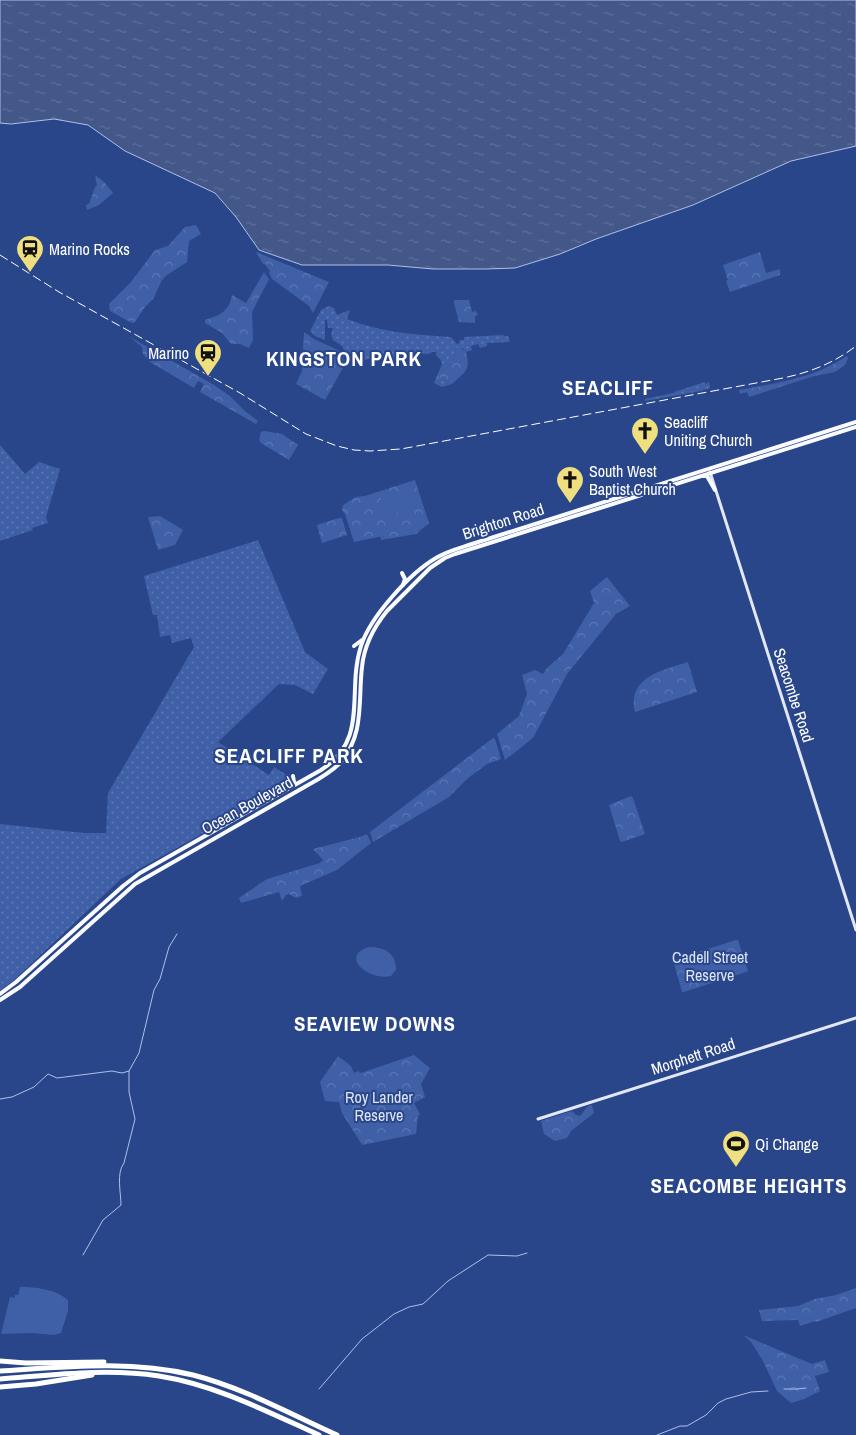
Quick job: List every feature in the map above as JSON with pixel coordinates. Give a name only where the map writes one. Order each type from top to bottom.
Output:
[{"type":"highway","points":[[0,1361],[26,1363],[87,1361],[163,1369],[232,1387],[337,1435]]},
{"type":"highway","points":[[0,1371],[124,1365]]},
{"type":"highway","points":[[0,1387],[36,1384],[114,1372]]},
{"type":"highway","points":[[0,1379],[114,1372],[160,1376],[190,1382],[238,1399],[319,1435]]},
{"type":"main road","name":"Brighton Road","points":[[444,556],[856,422]]},
{"type":"main road","name":"Brighton Road","points":[[444,556],[696,477],[709,471],[856,427]]},
{"type":"main road","points":[[712,479],[716,472],[723,468]]},
{"type":"main road","name":"Seacombe Road","points":[[709,471],[856,930]]},
{"type":"main road","points":[[696,477],[708,476],[715,490]]},
{"type":"main road","name":"Ocean Boulevard","points":[[0,994],[132,879],[328,766],[345,747],[353,724],[358,657],[365,637],[383,608],[401,589],[427,563],[444,556]]},
{"type":"main road","name":"Ocean Boulevard","points":[[0,1000],[20,987],[135,884],[325,775],[344,757],[353,742],[358,725],[362,666],[366,648],[373,631],[387,611],[444,556]]},
{"type":"main road","points":[[401,589],[405,582],[403,574],[414,576]]},
{"type":"main road","points":[[358,657],[356,649],[353,647],[365,637]]},
{"type":"main road","points":[[285,790],[294,784],[293,776]]},
{"type":"main road","points":[[258,806],[268,803],[270,805],[268,807]]},
{"type":"main road","name":"Morphett Road","points":[[538,1119],[856,1018]]},
{"type":"green space","points":[[95,175],[113,193],[99,205],[87,210],[86,205],[89,204],[97,186]]},
{"type":"green space","points":[[196,225],[201,234],[189,241],[187,262],[162,280],[153,299],[135,322],[132,323],[110,311],[109,304],[131,282],[155,250],[168,246],[185,227]]},
{"type":"green space","points":[[256,252],[329,282],[313,313],[309,306],[272,279],[270,271]]},
{"type":"green space","points":[[760,252],[766,273],[780,269],[780,275],[730,292],[723,265]]},
{"type":"green space","points":[[264,272],[269,279],[252,312],[253,340],[249,348],[240,344],[231,344],[222,333],[205,323],[205,320],[223,312],[229,305],[232,295],[246,303]]},
{"type":"green space","points":[[454,300],[469,300],[472,312],[476,311],[478,315],[475,316],[475,323],[459,322]]},
{"type":"green space","points":[[329,306],[334,308],[337,315],[350,310],[347,319],[360,324],[398,332],[451,337],[458,345],[460,340],[464,340],[464,337],[503,335],[508,336],[510,342],[487,343],[487,346],[480,348],[478,344],[471,346],[472,350],[466,352],[462,348],[455,353],[453,362],[441,372],[441,379],[452,384],[442,387],[434,383],[442,364],[436,352],[429,354],[408,353],[401,358],[391,361],[372,358],[357,362],[349,360],[342,346],[333,340],[331,334],[333,328],[328,328],[327,320],[325,320],[325,340],[315,336],[310,331],[321,310]]},
{"type":"green space","points":[[304,332],[314,339],[338,350],[343,356],[344,366],[325,400],[296,384],[302,371]]},
{"type":"green space","points":[[130,337],[230,396],[258,421],[256,424],[200,392],[204,384],[198,381],[194,388],[150,362],[143,354],[142,347]]},
{"type":"green space","points":[[459,347],[466,352],[468,364],[466,371],[452,384],[441,379],[439,375],[453,362],[456,348]]},
{"type":"green space","points":[[847,356],[845,365],[835,372],[814,376],[749,397],[747,392],[740,394],[739,390],[809,375]]},
{"type":"green space","points":[[705,382],[706,384],[709,382],[710,388],[645,401],[645,399],[674,394],[674,392]]},
{"type":"green space","points":[[261,432],[282,434],[298,445],[289,460],[261,443],[259,440]]},
{"type":"green space","points":[[0,445],[25,474],[39,462],[60,469],[46,517],[48,523],[0,541]]},
{"type":"green space","points":[[415,480],[429,523],[416,534],[381,540],[381,537],[378,537],[354,542],[342,510],[343,505],[356,497],[365,496]]},
{"type":"green space","points":[[411,488],[417,506],[387,516],[381,498]]},
{"type":"green space","points":[[160,516],[183,530],[175,545],[158,550],[148,517]]},
{"type":"green space","points":[[342,518],[347,535],[322,543],[317,525]]},
{"type":"green space","points":[[258,540],[305,652],[328,669],[313,694],[295,685],[279,684],[218,742],[269,775],[274,767],[290,777],[291,781],[288,786],[121,879],[0,991],[0,824],[84,833],[106,833],[108,793],[194,647],[191,638],[172,643],[170,635],[160,637],[157,615],[153,615],[144,576]]},
{"type":"green space","points":[[607,577],[630,606],[616,614],[567,674],[533,738],[505,760],[497,734],[519,716],[527,694],[522,675],[535,670],[543,674],[563,654],[594,603],[590,591]]},
{"type":"green space","points":[[688,662],[697,692],[635,712],[634,700],[636,691],[642,683],[658,672]]},
{"type":"green space","points":[[493,738],[495,739],[501,759],[487,764],[468,778],[449,797],[373,842],[370,832]]},
{"type":"green space","points":[[631,796],[645,834],[622,842],[620,841],[609,805]]},
{"type":"green space","points":[[367,834],[371,843],[337,870],[300,886],[302,896],[296,898],[289,894],[282,901],[279,892],[241,903],[239,898],[267,879],[320,863],[323,860],[313,849]]},
{"type":"green space","name":"Cadell Street Reserve","points":[[738,940],[748,971],[682,992],[673,960]]},
{"type":"green space","points":[[369,947],[380,948],[392,955],[396,970],[391,976],[382,977],[374,975],[360,967],[357,956],[360,951]]},
{"type":"green space","name":"Roy Lander Reserve","points":[[414,1055],[430,1068],[421,1084],[425,1097],[414,1103],[420,1114],[418,1116],[416,1134],[362,1145],[342,1113],[339,1102],[325,1101],[320,1082],[338,1056],[351,1066],[354,1073],[358,1071],[361,1073]]},
{"type":"green space","points":[[592,1105],[594,1113],[571,1131],[567,1138],[555,1141],[544,1134],[541,1121],[572,1111],[580,1116],[588,1106]]},
{"type":"green space","points":[[20,1287],[46,1289],[68,1300],[68,1311],[61,1333],[54,1335],[32,1333],[1,1334],[10,1297],[15,1298],[15,1295],[18,1295]]},
{"type":"green space","points":[[856,1288],[856,1308],[800,1326],[798,1320],[762,1321],[759,1310],[798,1306],[815,1299],[836,1295]]},
{"type":"green space","points":[[743,1335],[812,1364],[825,1360],[829,1372],[815,1376],[820,1391],[791,1403],[777,1391],[762,1359],[751,1342]]},
{"type":"water","points":[[0,0],[856,0],[856,146],[791,161],[693,205],[596,239],[560,254],[515,268],[433,269],[388,265],[302,265],[259,250],[236,217],[215,193],[125,151],[88,125],[54,119],[11,124],[0,123]]},
{"type":"waterway","points":[[83,1255],[103,1220],[121,1205],[120,1172],[135,1119],[129,1092],[129,1071],[139,1053],[154,990],[160,979],[169,947],[177,934]]},
{"type":"waterway","points":[[0,1099],[12,1097],[34,1087],[48,1074],[57,1078],[112,1071],[122,1073],[129,1071]]},
{"type":"waterway","points":[[319,1389],[362,1339],[394,1314],[409,1307],[423,1304],[448,1281],[488,1255],[517,1256],[527,1253]]},
{"type":"waterway","points":[[784,1389],[806,1388]]},
{"type":"waterway","points":[[657,1435],[680,1426],[687,1426],[706,1415],[718,1403],[726,1399],[751,1392],[768,1391]]},
{"type":"railway","points":[[0,255],[59,292],[240,393],[306,434],[337,446],[354,450],[401,449],[783,378],[822,366],[856,346]]},
{"type":"place","name":"Marino Rocks","points":[[30,273]]},
{"type":"place","name":"Marino","points":[[208,377]]},
{"type":"place","name":"Seacliff Uniting Church","points":[[645,455]]},
{"type":"place","name":"South West Baptist Church","points":[[570,504]]},
{"type":"place","name":"Qi Change","points":[[736,1168]]},
{"type":"district","name":"KINGSTON PARK","points":[[344,358]]},
{"type":"district","name":"SEACLIFF","points":[[608,387]]},
{"type":"district","name":"SEACLIFF PARK","points":[[289,755]]},
{"type":"district","name":"SEAVIEW DOWNS","points":[[375,1023]]},
{"type":"district","name":"SEACOMBE HEIGHTS","points":[[749,1185]]}]
